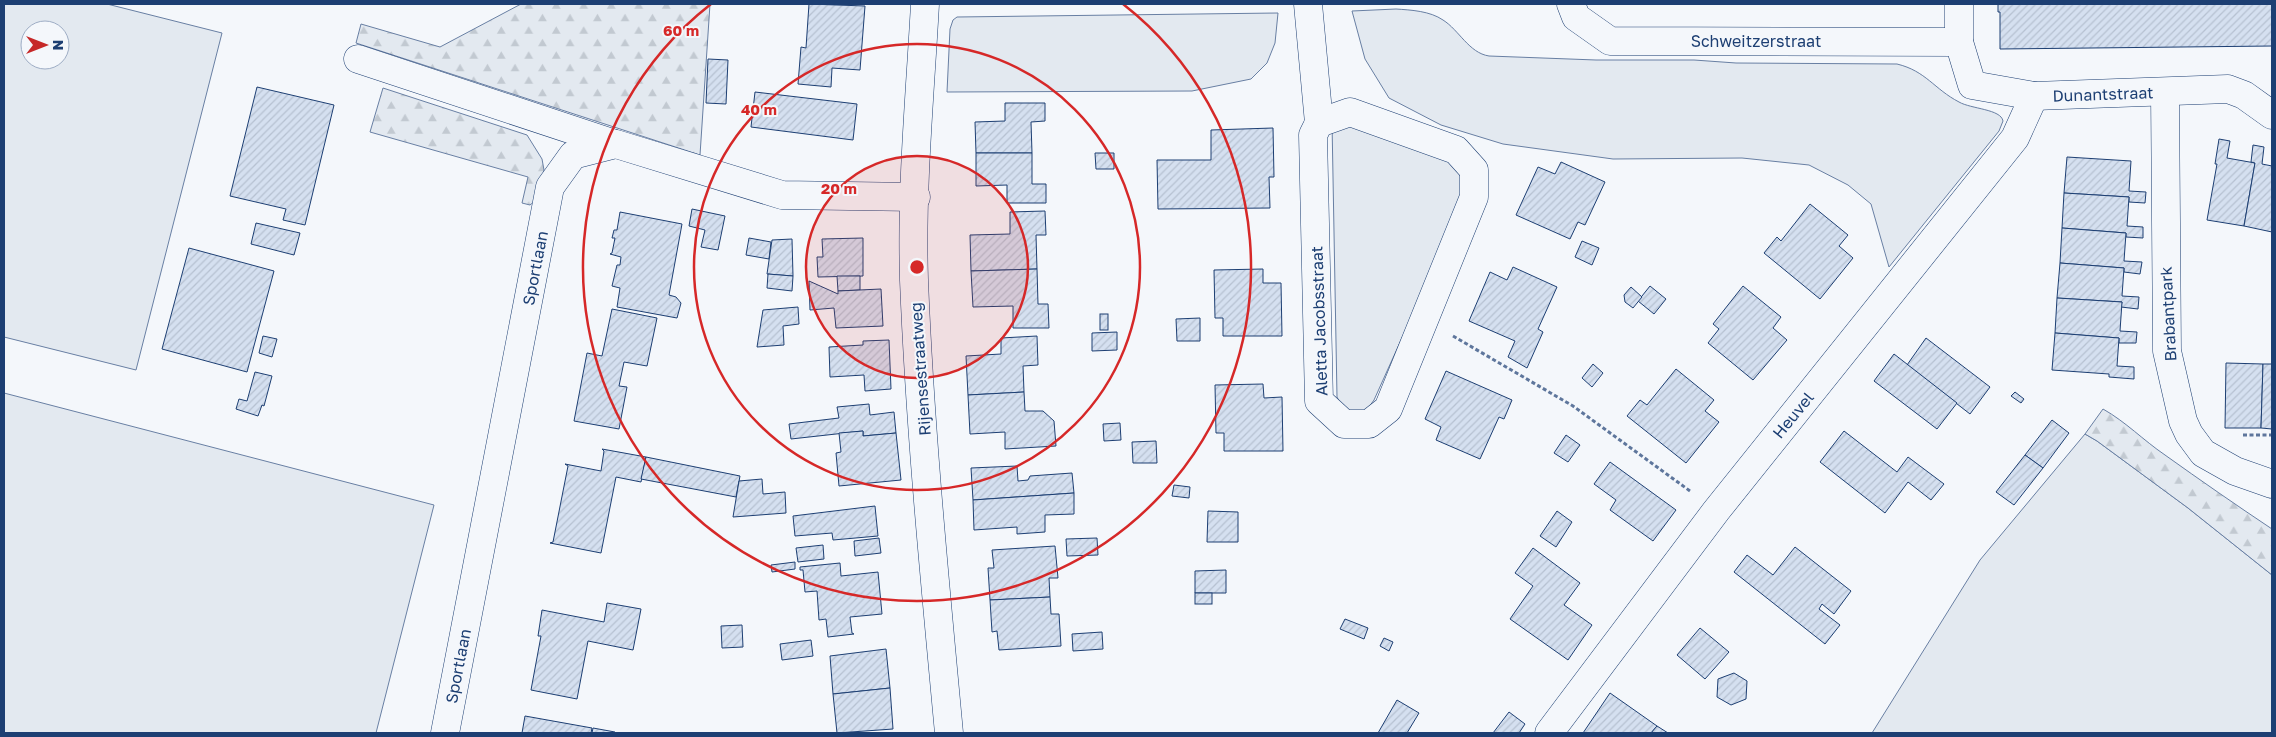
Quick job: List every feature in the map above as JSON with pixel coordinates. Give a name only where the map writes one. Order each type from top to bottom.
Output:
[{"type":"street","name":"Rijensestraatweg","points":[[925,4],[914,279],[931,545],[949,733]]},
{"type":"street","name":"Aletta Jacobsstraat","points":[[1308,4],[1319,123],[1313,135],[1319,401],[1344,424],[1369,424],[1388,409],[1474,197],[1474,170],[1456,150],[1350,112],[1319,123]]},
{"type":"street","name":"Schweitzerstraat","points":[[1571,4],[1576,17],[1610,41],[1959,42]]},
{"type":"street","points":[[1959,4],[1959,42]]},
{"type":"street","name":"Dunantstraat","points":[[1959,42],[1972,85],[2034,96],[2228,89],[2244,95],[2272,115]]},
{"type":"street","points":[[358,59],[616,144],[782,195],[916,198]]},
{"type":"street","name":"Brabantpark","points":[[2164,92],[2167,351],[2183,421],[2189,434],[2203,453],[2235,471],[2272,484]]},
{"type":"street","name":"Heuvel","points":[[1549,733],[1716,511],[2015,138],[2034,96]]},
{"type":"street","name":"Sportlaan","points":[[445,733],[550,187],[573,155],[616,144]]},
{"type":"path","points":[[1424,319],[1573,406],[1716,511]]},
{"type":"green space","points":[[4,4],[107,4],[222,33],[136,370],[4,337]]},
{"type":"green space","points":[[521,4],[710,4],[700,155],[356,43],[361,24],[440,47]]},
{"type":"green space","points":[[1396,9],[1420,12],[1438,17],[1449,24],[1476,51],[1489,56],[1596,60],[1694,60],[1736,63],[1897,64],[1915,71],[1959,102],[1997,114],[2003,121],[1999,131],[1889,267],[1871,204],[1848,185],[1809,165],[1742,158],[1613,159],[1503,144],[1441,125],[1389,98],[1365,59],[1352,11]]},
{"type":"green space","points":[[1278,13],[1275,43],[1267,63],[1251,79],[1192,91],[947,92],[950,29],[953,20],[957,17]]},
{"type":"green space","points":[[383,88],[527,135],[542,159],[544,170],[541,196],[530,205],[522,203],[528,177],[370,132]]},
{"type":"green space","points":[[1353,118],[1457,160],[1465,198],[1374,400],[1361,418],[1345,413],[1337,397],[1332,122]]},
{"type":"green space","points":[[4,393],[434,505],[376,733],[4,733]]},
{"type":"green space","points":[[2103,409],[2272,529],[2272,575],[2188,508],[2085,434]]},
{"type":"green space","points":[[2085,434],[2188,508],[2272,575],[2272,733],[1872,733],[1980,560]]},
{"type":"building","points":[[809,4],[865,6],[860,70],[832,68],[831,87],[798,84],[801,47],[806,48]]},
{"type":"building","points":[[1998,4],[2272,4],[2272,46],[2000,49],[2000,12],[1998,12]]},
{"type":"building","points":[[708,59],[728,60],[726,104],[706,103]]},
{"type":"building","points":[[257,87],[334,105],[305,225],[283,220],[286,209],[230,196]]},
{"type":"building","points":[[755,92],[857,104],[853,140],[751,127]]},
{"type":"building","points":[[1005,103],[1045,103],[1045,121],[1031,122],[1032,153],[976,153],[975,122],[1005,121]]},
{"type":"building","points":[[1273,128],[1274,177],[1269,177],[1270,208],[1158,209],[1157,160],[1211,160],[1211,130]]},
{"type":"building","points":[[2219,139],[2230,141],[2227,158],[2255,163],[2244,226],[2207,220],[2217,164],[2215,164]]},
{"type":"building","points":[[2253,145],[2264,147],[2262,164],[2272,166],[2272,232],[2244,226],[2255,163],[2251,162]]},
{"type":"building","points":[[976,153],[1032,153],[1032,184],[1046,184],[1046,203],[1007,203],[1007,185],[976,186]]},
{"type":"building","points":[[1095,153],[1114,153],[1114,169],[1096,169]]},
{"type":"building","points":[[2067,157],[2131,161],[2129,191],[2146,192],[2145,203],[2129,202],[2129,197],[2064,193]]},
{"type":"building","points":[[1561,162],[1605,182],[1585,225],[1578,222],[1570,239],[1516,215],[1538,167],[1555,174]]},
{"type":"building","points":[[2064,193],[2129,197],[2127,226],[2143,227],[2143,238],[2126,237],[2126,233],[2062,228]]},
{"type":"building","points":[[1810,204],[1848,235],[1839,246],[1853,258],[1820,299],[1764,253],[1777,237],[1781,241]]},
{"type":"building","points":[[692,209],[725,216],[718,250],[701,247],[705,230],[689,226]]},
{"type":"building","points":[[1045,211],[1046,235],[1036,235],[1037,269],[971,271],[970,235],[1010,234],[1010,212]]},
{"type":"building","points":[[620,212],[682,224],[669,295],[676,297],[681,303],[677,318],[617,307],[620,288],[612,286],[621,257],[610,254],[612,253],[615,238],[612,238],[614,230],[617,230]]},
{"type":"building","points":[[256,223],[300,233],[294,255],[251,244]]},
{"type":"building","points":[[2062,228],[2126,233],[2124,261],[2142,262],[2140,274],[2124,272],[2124,268],[2060,263]]},
{"type":"building","points":[[749,238],[771,242],[769,259],[746,255]]},
{"type":"building","points":[[863,238],[863,276],[818,277],[817,257],[823,257],[822,239]]},
{"type":"building","points":[[792,239],[793,276],[767,274],[772,240]]},
{"type":"building","points":[[1582,241],[1599,248],[1592,265],[1575,257]]},
{"type":"building","points":[[189,248],[274,271],[247,372],[162,349]]},
{"type":"building","points":[[2060,263],[2124,268],[2122,296],[2139,297],[2138,309],[2121,307],[2122,302],[2057,298]]},
{"type":"building","points":[[1513,267],[1557,287],[1538,329],[1543,332],[1527,368],[1508,357],[1515,341],[1469,321],[1490,272],[1507,280]]},
{"type":"building","points":[[1037,269],[1038,304],[1048,304],[1049,328],[1013,328],[1013,306],[973,307],[971,271]]},
{"type":"building","points":[[1263,269],[1263,283],[1281,283],[1282,336],[1223,336],[1223,318],[1215,318],[1214,270]]},
{"type":"building","points":[[768,274],[793,276],[792,291],[767,288]]},
{"type":"building","points":[[837,276],[860,276],[860,290],[838,291]]},
{"type":"building","points":[[809,281],[838,294],[838,291],[881,289],[883,326],[836,328],[834,308],[810,310]]},
{"type":"building","points":[[1650,286],[1666,299],[1654,314],[1638,301]]},
{"type":"building","points":[[1743,286],[1781,317],[1773,328],[1787,340],[1753,380],[1708,343],[1719,329],[1713,324]]},
{"type":"building","points":[[1631,287],[1642,297],[1633,308],[1625,302],[1624,295]]},
{"type":"building","points":[[2057,298],[2122,302],[2120,331],[2137,332],[2136,343],[2119,343],[2119,338],[2055,333]]},
{"type":"building","points":[[798,307],[799,324],[783,326],[784,345],[757,347],[763,310]]},
{"type":"building","points":[[612,309],[657,318],[647,366],[624,362],[619,386],[627,387],[619,429],[574,421],[587,353],[602,356]]},
{"type":"building","points":[[1100,314],[1108,314],[1108,330],[1100,330]]},
{"type":"building","points":[[1200,318],[1200,341],[1177,341],[1176,319]]},
{"type":"building","points":[[1117,332],[1117,350],[1092,351],[1092,333]]},
{"type":"building","points":[[2055,333],[2119,338],[2117,366],[2134,367],[2134,379],[2109,377],[2109,374],[2052,370]]},
{"type":"building","points":[[263,336],[277,339],[272,357],[259,353]]},
{"type":"building","points":[[1037,336],[1038,365],[1023,366],[1024,392],[968,395],[966,356],[1001,354],[1001,338]]},
{"type":"building","points":[[1926,338],[1990,387],[1970,414],[1907,365]]},
{"type":"building","points":[[889,340],[891,389],[865,391],[864,375],[830,377],[829,347],[863,345],[863,341]]},
{"type":"building","points":[[1894,354],[1957,403],[1937,429],[1874,381]]},
{"type":"building","points":[[2226,363],[2263,364],[2261,428],[2225,428]]},
{"type":"building","points":[[1593,364],[1603,373],[1592,387],[1582,378]]},
{"type":"building","points":[[2263,364],[2272,364],[2272,429],[2261,428]]},
{"type":"building","points":[[1676,369],[1714,400],[1705,411],[1719,422],[1686,463],[1627,416],[1640,400],[1647,405]]},
{"type":"building","points":[[1446,371],[1512,400],[1504,419],[1499,417],[1480,459],[1436,440],[1441,427],[1425,419]]},
{"type":"building","points":[[255,372],[272,376],[264,406],[262,405],[258,416],[236,409],[239,399],[247,401]]},
{"type":"building","points":[[1263,384],[1264,398],[1282,397],[1283,451],[1224,451],[1224,433],[1216,433],[1215,385]]},
{"type":"building","points":[[1024,392],[1025,411],[1043,411],[1054,421],[1056,446],[1005,449],[1005,432],[970,434],[968,395]]},
{"type":"building","points":[[2015,392],[2024,399],[2021,403],[2011,396]]},
{"type":"building","points":[[869,404],[870,415],[894,412],[896,433],[863,436],[863,431],[791,439],[789,424],[839,418],[837,407]]},
{"type":"building","points":[[2052,420],[2069,433],[2043,468],[2025,455]]},
{"type":"building","points":[[1120,423],[1121,440],[1104,441],[1103,424]]},
{"type":"building","points":[[863,431],[863,436],[896,433],[901,480],[839,486],[836,453],[841,452],[839,433]]},
{"type":"building","points":[[1844,431],[1897,472],[1908,457],[1944,484],[1931,500],[1908,482],[1885,513],[1820,462]]},
{"type":"building","points":[[1566,435],[1580,445],[1568,462],[1554,453]]},
{"type":"building","points":[[1156,441],[1157,463],[1133,463],[1132,442]]},
{"type":"building","points":[[602,449],[646,457],[641,482],[616,477],[601,553],[550,543],[553,542],[568,466],[565,464],[601,471],[604,451]]},
{"type":"building","points":[[2025,455],[2043,468],[2014,505],[1996,492]]},
{"type":"building","points":[[646,457],[740,476],[736,497],[641,479]]},
{"type":"building","points":[[1610,462],[1676,510],[1653,541],[1610,510],[1616,500],[1594,484]]},
{"type":"building","points":[[1017,466],[1018,481],[1028,480],[1030,476],[1072,473],[1074,493],[973,500],[971,468]]},
{"type":"building","points":[[762,479],[763,494],[785,492],[786,513],[733,517],[739,481]]},
{"type":"building","points":[[1174,485],[1190,487],[1189,498],[1172,496]]},
{"type":"building","points":[[1074,493],[1074,514],[1045,515],[1045,532],[1017,534],[1017,527],[974,530],[973,500]]},
{"type":"building","points":[[875,506],[878,536],[833,540],[832,533],[795,536],[793,516]]},
{"type":"building","points":[[1208,511],[1238,512],[1238,542],[1207,542]]},
{"type":"building","points":[[1557,511],[1572,522],[1556,547],[1540,536]]},
{"type":"building","points":[[879,538],[881,553],[855,556],[854,541]]},
{"type":"building","points":[[1097,538],[1098,555],[1067,556],[1066,539]]},
{"type":"building","points":[[823,545],[824,559],[798,562],[796,548]]},
{"type":"building","points":[[1055,546],[1058,578],[1049,578],[1050,597],[990,600],[988,568],[994,568],[992,550]]},
{"type":"building","points":[[1795,547],[1851,591],[1834,614],[1822,604],[1819,609],[1840,625],[1825,644],[1734,572],[1747,555],[1773,575]]},
{"type":"building","points":[[1533,548],[1580,583],[1564,605],[1592,625],[1568,660],[1510,619],[1533,586],[1515,573]]},
{"type":"building","points":[[795,562],[795,569],[772,572],[771,565]]},
{"type":"building","points":[[840,563],[841,576],[878,572],[882,614],[850,617],[852,633],[854,634],[828,637],[826,619],[819,620],[817,591],[805,592],[803,570],[800,570],[800,567]]},
{"type":"building","points":[[1226,570],[1226,593],[1195,593],[1195,571]]},
{"type":"building","points":[[1195,593],[1212,593],[1212,604],[1195,604]]},
{"type":"building","points":[[1050,597],[1051,614],[1059,614],[1061,646],[999,650],[997,631],[992,632],[990,600]]},
{"type":"building","points":[[607,603],[641,609],[633,650],[588,641],[577,699],[531,690],[541,636],[538,636],[542,610],[604,622]]},
{"type":"building","points":[[1345,619],[1368,628],[1364,639],[1340,629]]},
{"type":"building","points":[[742,625],[743,647],[722,648],[721,626]]},
{"type":"building","points":[[1700,628],[1729,652],[1705,679],[1677,655]]},
{"type":"building","points":[[1102,632],[1103,649],[1073,651],[1072,634]]},
{"type":"building","points":[[1384,638],[1393,642],[1389,651],[1380,646]]},
{"type":"building","points":[[811,640],[813,656],[782,660],[780,644]]},
{"type":"building","points":[[886,649],[890,688],[833,694],[830,656]]},
{"type":"building","points":[[1734,673],[1747,681],[1746,699],[1731,705],[1717,697],[1718,679]]},
{"type":"building","points":[[890,688],[893,729],[837,733],[833,694]]},
{"type":"building","points":[[1610,693],[1657,726],[1651,733],[1583,733]]},
{"type":"building","points":[[1397,700],[1419,713],[1407,733],[1378,733]]},
{"type":"building","points":[[1509,712],[1525,724],[1519,733],[1493,733]]},
{"type":"building","points":[[525,716],[592,728],[591,733],[522,733]]},
{"type":"building","points":[[1657,726],[1668,733],[1651,733]]},
{"type":"building","points":[[593,728],[615,732],[615,733],[592,733]]}]
